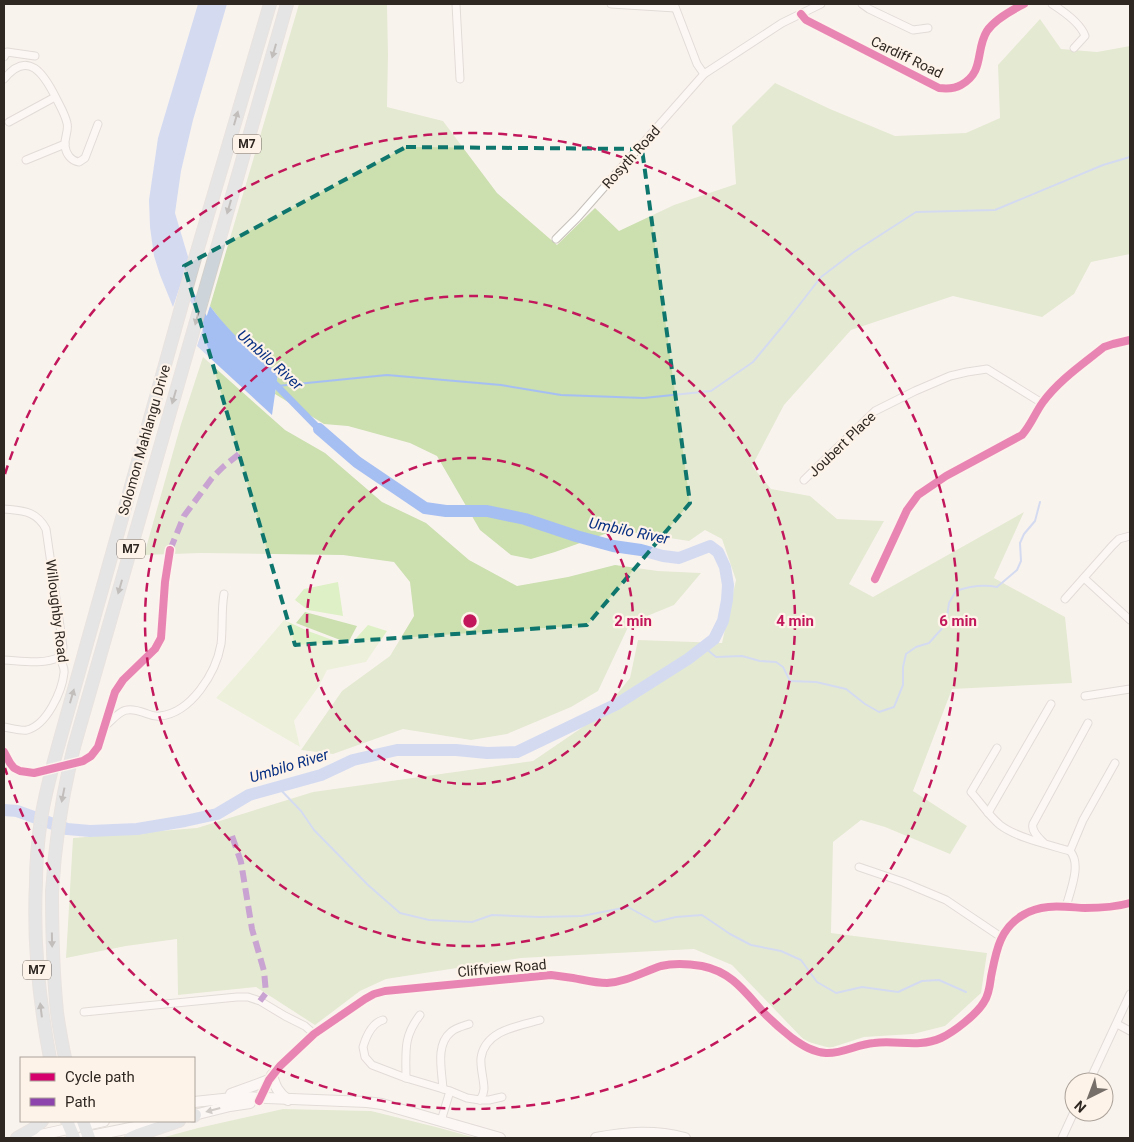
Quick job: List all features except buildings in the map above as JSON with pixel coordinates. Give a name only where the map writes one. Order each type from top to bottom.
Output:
[{"type":"highway","name":"Solomon Mahlangu Drive","points":[[50,1057],[43,1022],[36,958],[36,859],[41,819],[59,743],[175,329],[270,4]]},
{"type":"highway","name":"Solomon Mahlangu Drive","points":[[65,1057],[57,1013],[52,943],[52,892],[59,818],[67,776],[287,4]]},
{"type":"highway","points":[[61,1035],[72,1057]]},
{"type":"highway","points":[[17,1138],[34,1129],[41,1122]]},
{"type":"highway","points":[[131,1138],[175,1122]]},
{"type":"main road","points":[[195,1111],[213,1100],[242,1091],[271,1077],[279,1093],[288,1100]]},
{"type":"main road","points":[[213,1100],[242,1097],[262,1100],[341,1101],[382,1104],[500,1138]]},
{"type":"main road","points":[[195,1112],[262,1100]]},
{"type":"main road","points":[[85,1132],[102,1122]]},
{"type":"main road","points":[[27,1138],[70,1129],[85,1132],[159,1122]]},
{"type":"main road","points":[[596,1138],[623,1133],[653,1133],[670,1134],[686,1138]]},
{"type":"street","points":[[456,4],[460,79]]},
{"type":"street","points":[[611,4],[675,6],[697,64],[704,74],[782,23],[821,4]]},
{"type":"street","points":[[862,4],[913,30],[928,28]]},
{"type":"street","name":"Cardiff Road","points":[[801,14],[806,20],[839,38],[939,88],[945,89],[956,88],[970,79],[978,66],[984,36],[988,29],[998,20],[1024,4]]},
{"type":"street","points":[[1052,4],[1084,32],[1085,36],[1074,48]]},
{"type":"street","points":[[4,57],[7,52],[36,56]]},
{"type":"street","points":[[4,79],[14,68],[23,65],[34,68],[43,76],[48,82],[68,125],[66,149],[72,160],[76,162],[82,161],[85,158],[98,124]]},
{"type":"street","name":"Rosyth Road","points":[[556,239],[577,218],[704,74]]},
{"type":"street","points":[[9,122],[55,97]]},
{"type":"street","points":[[26,160],[65,144]]},
{"type":"street","points":[[875,579],[907,510],[918,495],[946,476],[1022,435],[1042,402],[1057,386],[1104,347],[1130,340]]},
{"type":"street","name":"Joubert Place","points":[[804,480],[875,411],[916,390],[950,376],[987,370],[1042,402]]},
{"type":"street","name":"Willoughby Road","points":[[4,509],[30,513],[38,518],[46,529],[63,647],[60,657],[64,664],[64,674],[54,704],[48,712],[34,726],[27,730],[4,727]]},
{"type":"street","points":[[1065,598],[1119,538],[1130,536]]},
{"type":"street","points":[[4,752],[14,768],[28,773],[41,772],[84,761],[91,756],[98,747],[112,698],[119,684],[155,649],[162,638],[165,582],[170,550]]},
{"type":"street","points":[[1084,578],[1130,620]]},
{"type":"street","points":[[105,726],[126,710],[133,709],[151,716],[161,716],[175,711],[195,696],[208,679],[220,650],[224,594]]},
{"type":"street","points":[[4,660],[40,662],[60,657]]},
{"type":"street","points":[[1085,696],[1130,689]]},
{"type":"street","points":[[988,813],[1051,704]]},
{"type":"street","points":[[1043,842],[1034,831],[1032,824],[1088,723]]},
{"type":"street","points":[[997,748],[971,792],[998,823],[1012,832],[1070,851],[1075,858],[1076,869],[1066,907]]},
{"type":"street","points":[[1070,851],[1083,820],[1115,763]]},
{"type":"street","points":[[860,867],[946,900],[1002,937]]},
{"type":"street","name":"Cliffview Road","points":[[262,1100],[271,1077],[280,1066],[314,1034],[365,998],[374,994],[386,991],[551,975],[608,983],[662,966],[687,964],[724,973],[744,989],[777,1027],[802,1046],[814,1051],[839,1052],[858,1045],[872,1043],[914,1044],[929,1042],[942,1038],[959,1026],[975,1014],[984,1002],[989,990],[996,948],[1013,922],[1023,915],[1047,906],[1104,907],[1130,903]]},
{"type":"street","points":[[1094,1072],[1130,994]]},
{"type":"street","points":[[84,1012],[237,996],[248,997],[260,1001],[305,1026],[314,1034]]},
{"type":"street","points":[[406,1078],[407,1039],[412,1026],[420,1015]]},
{"type":"street","points":[[383,1020],[376,1023],[364,1043],[363,1051],[365,1057],[376,1067],[468,1098],[489,1100],[502,1097]]},
{"type":"street","points":[[480,1100],[484,1089],[481,1056],[486,1045],[498,1033],[540,1020]]},
{"type":"street","points":[[441,1121],[447,1090],[441,1058],[443,1044],[452,1031],[469,1024]]},
{"type":"street","points":[[1117,1024],[1130,1031]]},
{"type":"street","points":[[1062,1138],[1069,1122]]},
{"type":"highlighted area","points":[[406,147],[642,149],[690,503],[587,625],[295,645],[184,266]]},
{"type":"green space","points":[[299,4],[387,4],[387,107],[443,121],[497,193],[557,245],[595,208],[619,231],[674,205],[736,184],[732,126],[775,83],[830,109],[895,136],[966,133],[1000,118],[998,65],[1040,19],[1061,49],[1097,52],[1130,46],[1130,254],[1091,262],[1074,294],[1042,317],[953,296],[851,330],[784,405],[752,466],[771,489],[810,496],[837,519],[884,521],[849,584],[873,597],[1024,512],[994,578],[1065,617],[1072,683],[952,689],[913,791],[967,826],[950,854],[885,827],[861,820],[833,842],[831,933],[987,953],[981,993],[945,1026],[913,1034],[864,1037],[830,1048],[805,1041],[732,965],[694,949],[521,958],[386,979],[360,991],[315,1025],[256,987],[178,995],[177,939],[126,946],[66,958],[73,838],[197,828],[313,792],[533,761],[599,716],[630,678],[638,640],[722,643],[736,580],[722,539],[705,530],[689,541],[616,530],[531,559],[511,555],[480,530],[437,456],[410,443],[348,426],[324,424],[275,394],[278,373],[244,346],[210,306]]},
{"type":"green space","points":[[203,357],[285,430],[325,453],[382,502],[426,523],[469,560],[517,586],[568,577],[615,565],[658,571],[701,573],[674,605],[630,623],[598,691],[571,707],[507,734],[471,740],[403,729],[333,754],[301,750],[342,691],[390,656],[414,616],[410,582],[394,562],[343,555],[201,553],[144,555],[181,424]]},
{"type":"green space","points":[[338,582],[343,616],[308,610],[295,600],[304,589]]},
{"type":"green space","points":[[305,612],[357,626],[348,643],[296,623]]},
{"type":"green space","points":[[284,620],[349,646],[368,625],[387,631],[366,662],[327,670],[319,686],[294,721],[300,747],[216,698]]},
{"type":"green space","points":[[283,1109],[371,1111],[476,1138],[161,1138]]},
{"type":"water","points":[[198,4],[227,4],[193,120],[181,171],[175,213],[189,260],[173,307],[154,256],[149,200],[158,138]]},
{"type":"water","points":[[210,306],[242,342],[278,373],[272,415],[197,346]]},
{"type":"waterway","points":[[277,386],[387,375],[501,385],[561,395],[644,398],[711,391],[753,362],[821,277],[854,252],[916,212],[995,210],[1103,165],[1130,157]]},
{"type":"waterway","name":"Umbilo River","points":[[187,288],[209,327]]},
{"type":"waterway","name":"Umbilo River","points":[[270,380],[319,429]]},
{"type":"waterway","name":"Umbilo River","points":[[4,810],[17,811],[67,829],[90,831],[137,829],[217,814],[249,795],[321,775],[353,760],[397,750],[517,752],[617,704],[688,659],[714,639],[723,621],[728,585],[725,567],[718,552],[710,546],[679,558],[663,556],[641,550],[613,546],[525,519],[487,511],[446,511],[425,508],[357,462],[319,429]]},
{"type":"waterway","points":[[704,647],[716,657],[742,656],[760,661],[776,662],[783,667],[790,681],[816,682],[846,689],[879,712],[894,707],[903,685],[903,667],[906,654],[916,647],[929,643],[946,624],[949,603],[956,591],[976,586],[997,587],[1017,570],[1021,561],[1020,543],[1024,534],[1035,521],[1040,502]]},
{"type":"waterway","points":[[278,787],[301,811],[314,830],[368,885],[400,913],[429,920],[472,922],[492,915],[582,916],[628,907],[655,922],[676,917],[702,915],[730,934],[751,945],[781,951],[801,960],[817,982],[836,993],[862,987],[898,992],[922,981],[939,980],[966,992]]},
{"type":"marked path","points":[[170,550],[184,516],[212,478],[239,454]]},
{"type":"marked path","points":[[232,836],[241,862],[252,929],[264,971],[266,993],[260,1001]]},
{"type":"cycle path","points":[[801,14],[806,20],[939,88],[948,89],[961,85],[974,74],[983,38],[990,27],[1004,15],[1024,4]]},
{"type":"cycle path","points":[[875,579],[907,510],[918,495],[946,476],[1022,435],[1043,402],[1064,379],[1104,347],[1130,340]]},
{"type":"cycle path","points":[[4,752],[14,768],[34,773],[83,761],[91,756],[98,747],[115,692],[123,680],[155,649],[161,638],[165,582],[170,550]]},
{"type":"cycle path","points":[[259,1101],[269,1080],[280,1066],[314,1034],[374,994],[385,991],[551,975],[607,983],[628,979],[666,965],[702,966],[730,978],[744,990],[764,1013],[792,1038],[800,1044],[817,1051],[832,1053],[874,1043],[924,1043],[933,1041],[958,1027],[981,1007],[988,993],[1000,942],[1009,927],[1023,915],[1045,907],[1096,908],[1130,903]]}]
